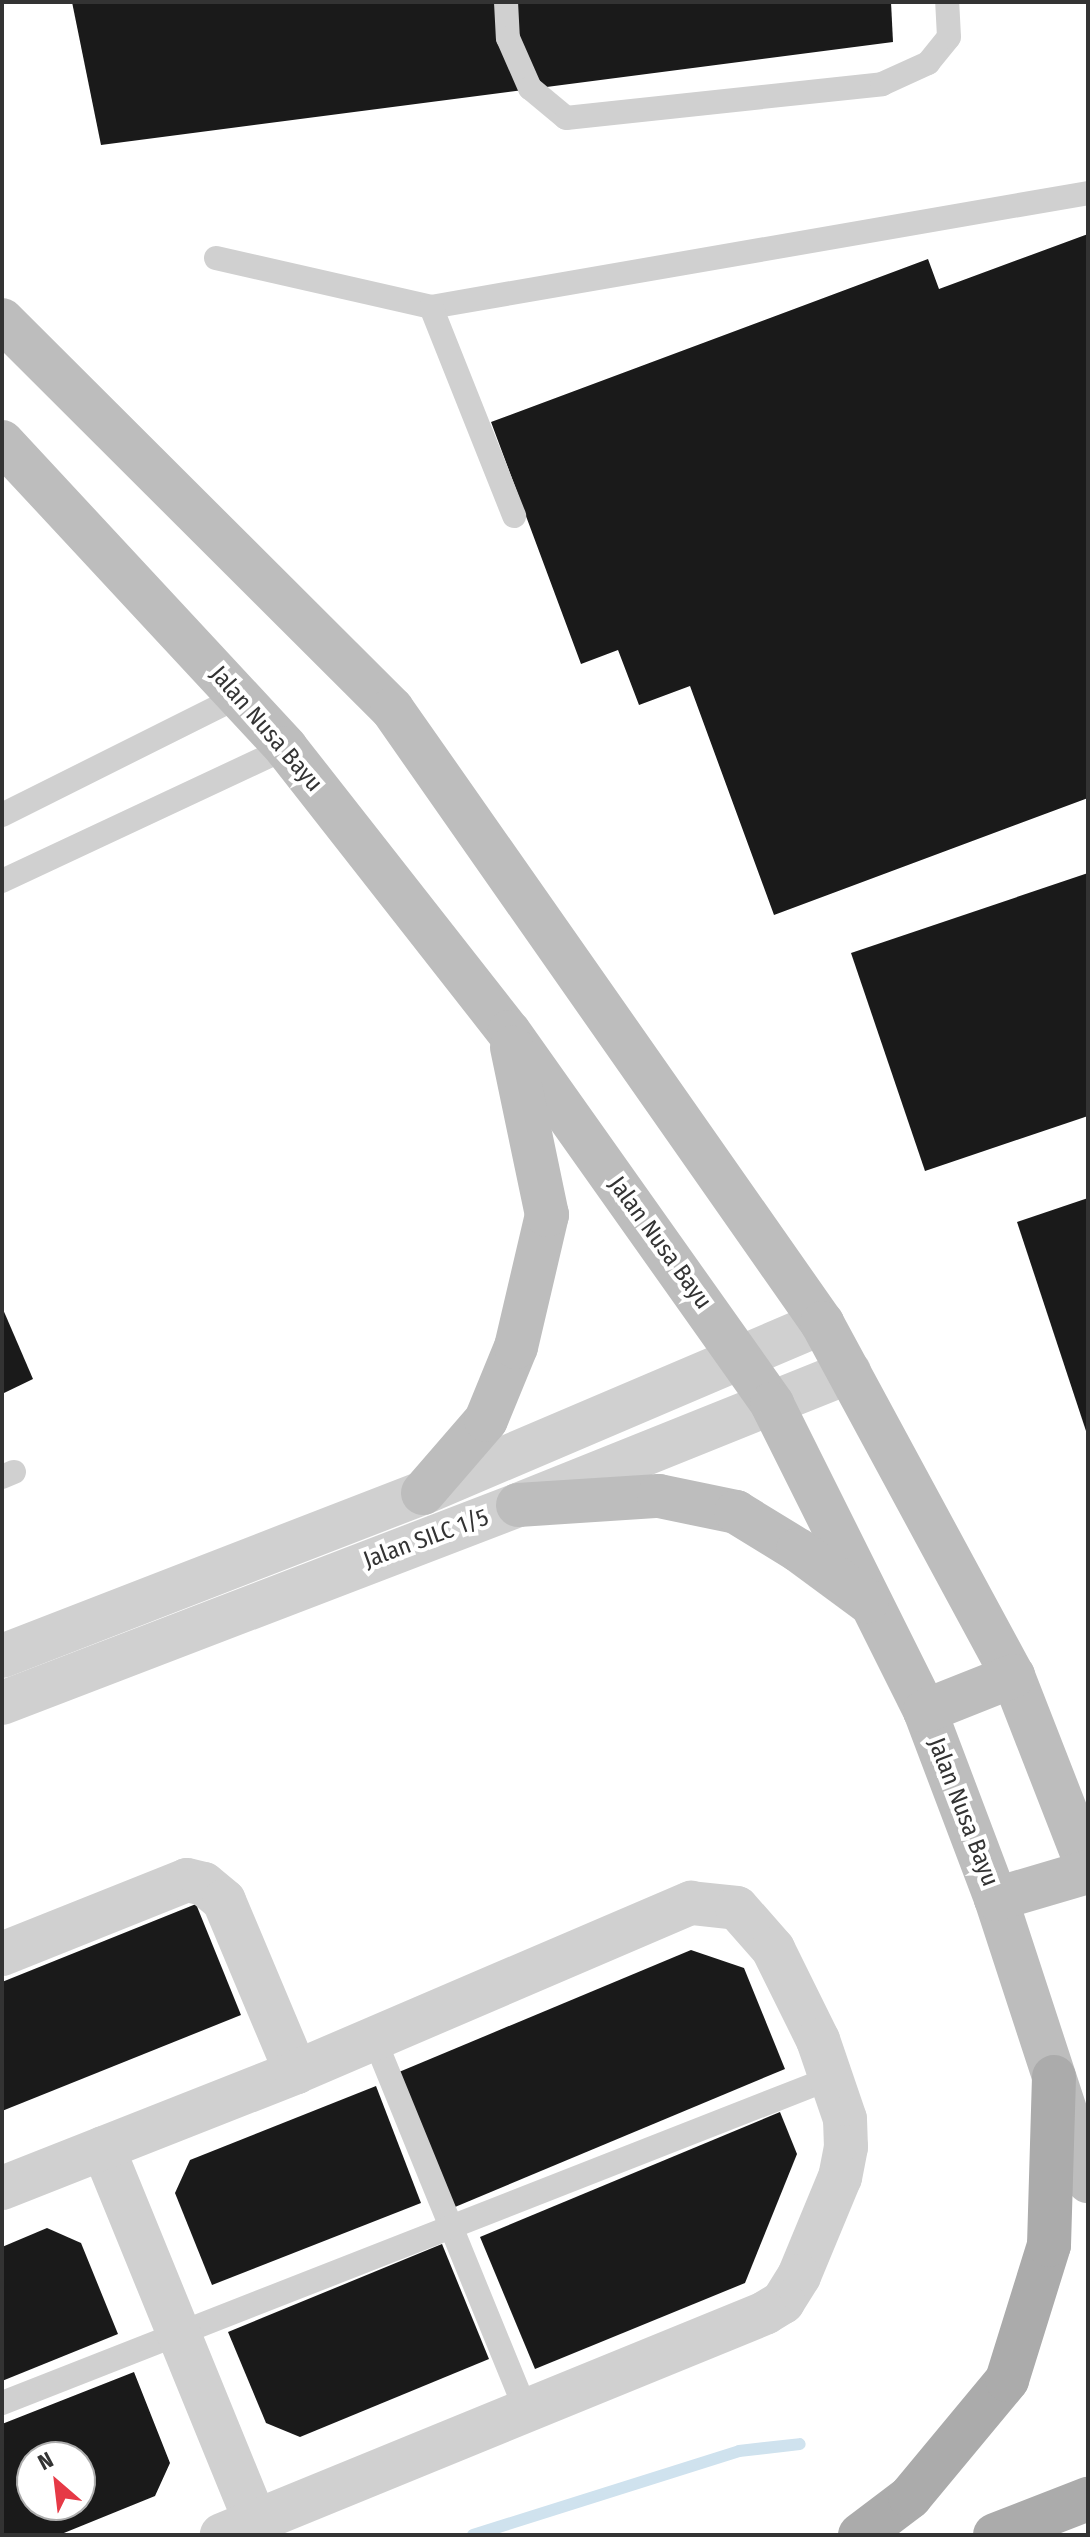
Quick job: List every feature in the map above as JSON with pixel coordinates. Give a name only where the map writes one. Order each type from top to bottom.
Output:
[{"type":"main road","points":[[2,320],[392,709],[822,1323],[1013,1676],[1088,1870],[996,1899]]},
{"type":"main road","name":"Jalan Nusa Bayu","points":[[2,442],[286,748],[509,1032],[772,1404],[925,1711],[996,1899],[1088,2181]]},
{"type":"main road","points":[[423,1493],[486,1420],[516,1347],[547,1215],[509,1032]]},
{"type":"main road","points":[[518,1505],[659,1496],[736,1512],[798,1550],[875,1607]]},
{"type":"main road","points":[[925,1711],[1013,1676]]},
{"type":"main road","points":[[860,2535],[910,2497],[1007,2380],[1049,2245],[1054,2077]]},
{"type":"main road","points":[[995,2535],[1088,2499]]},
{"type":"street","name":"Jalan SILC 1/5","points":[[2,1656],[423,1493],[822,1323]]},
{"type":"street","name":"Jalan SILC 1/5","points":[[2,1703],[518,1505],[849,1372]]},
{"type":"street","points":[[2,1954],[187,1880],[204,1884],[224,1901],[296,2072]]},
{"type":"street","points":[[2,2188],[103,2148],[296,2072],[691,1903],[737,1908],[773,1949],[818,2040],[845,2119],[846,2147],[840,2177],[799,2276],[783,2302],[765,2313],[238,2528],[179,2334],[103,2148]]},
{"type":"lane","points":[[506,2],[508,38],[530,88],[566,118],[882,84],[928,63],[949,37],[947,2]]},
{"type":"lane","points":[[216,258],[431,307],[1088,193]]},
{"type":"lane","points":[[431,307],[514,516]]},
{"type":"lane","points":[[2,815],[240,696]]},
{"type":"lane","points":[[2,881],[286,748]]},
{"type":"lane","points":[[374,2038],[526,2411]]},
{"type":"lane","points":[[2,2403],[831,2078]]},
{"type":"building","points":[[72,2],[891,2],[893,42],[101,145]]},
{"type":"building","points":[[1088,234],[1088,798],[774,915],[690,686],[639,705],[618,650],[581,664],[491,422],[928,259],[939,289]]},
{"type":"building","points":[[1088,873],[1088,1116],[925,1171],[851,953]]},
{"type":"building","points":[[1088,1198],[1088,1434],[1087,1434],[1017,1222]]},
{"type":"building","points":[[2,1307],[33,1379],[2,1394]]},
{"type":"building","points":[[196,1904],[241,2015],[2,2111],[2,1982]]},
{"type":"building","points":[[691,1950],[744,1968],[785,2069],[455,2207],[399,2072]]},
{"type":"building","points":[[376,2086],[421,2203],[212,2285],[175,2193],[190,2160]]},
{"type":"building","points":[[780,2112],[797,2154],[745,2283],[535,2369],[480,2237]]},
{"type":"building","points":[[47,2228],[81,2243],[118,2334],[2,2381],[2,2247]]},
{"type":"building","points":[[442,2244],[489,2359],[300,2437],[266,2423],[228,2332]]},
{"type":"building","points":[[134,2372],[170,2463],[155,2496],[96,2520],[96,2441],[16,2441],[16,2521],[93,2521],[59,2535],[2,2535],[2,2424]]},
{"type":"waterway","points":[[473,2535],[739,2451],[800,2444]]}]
